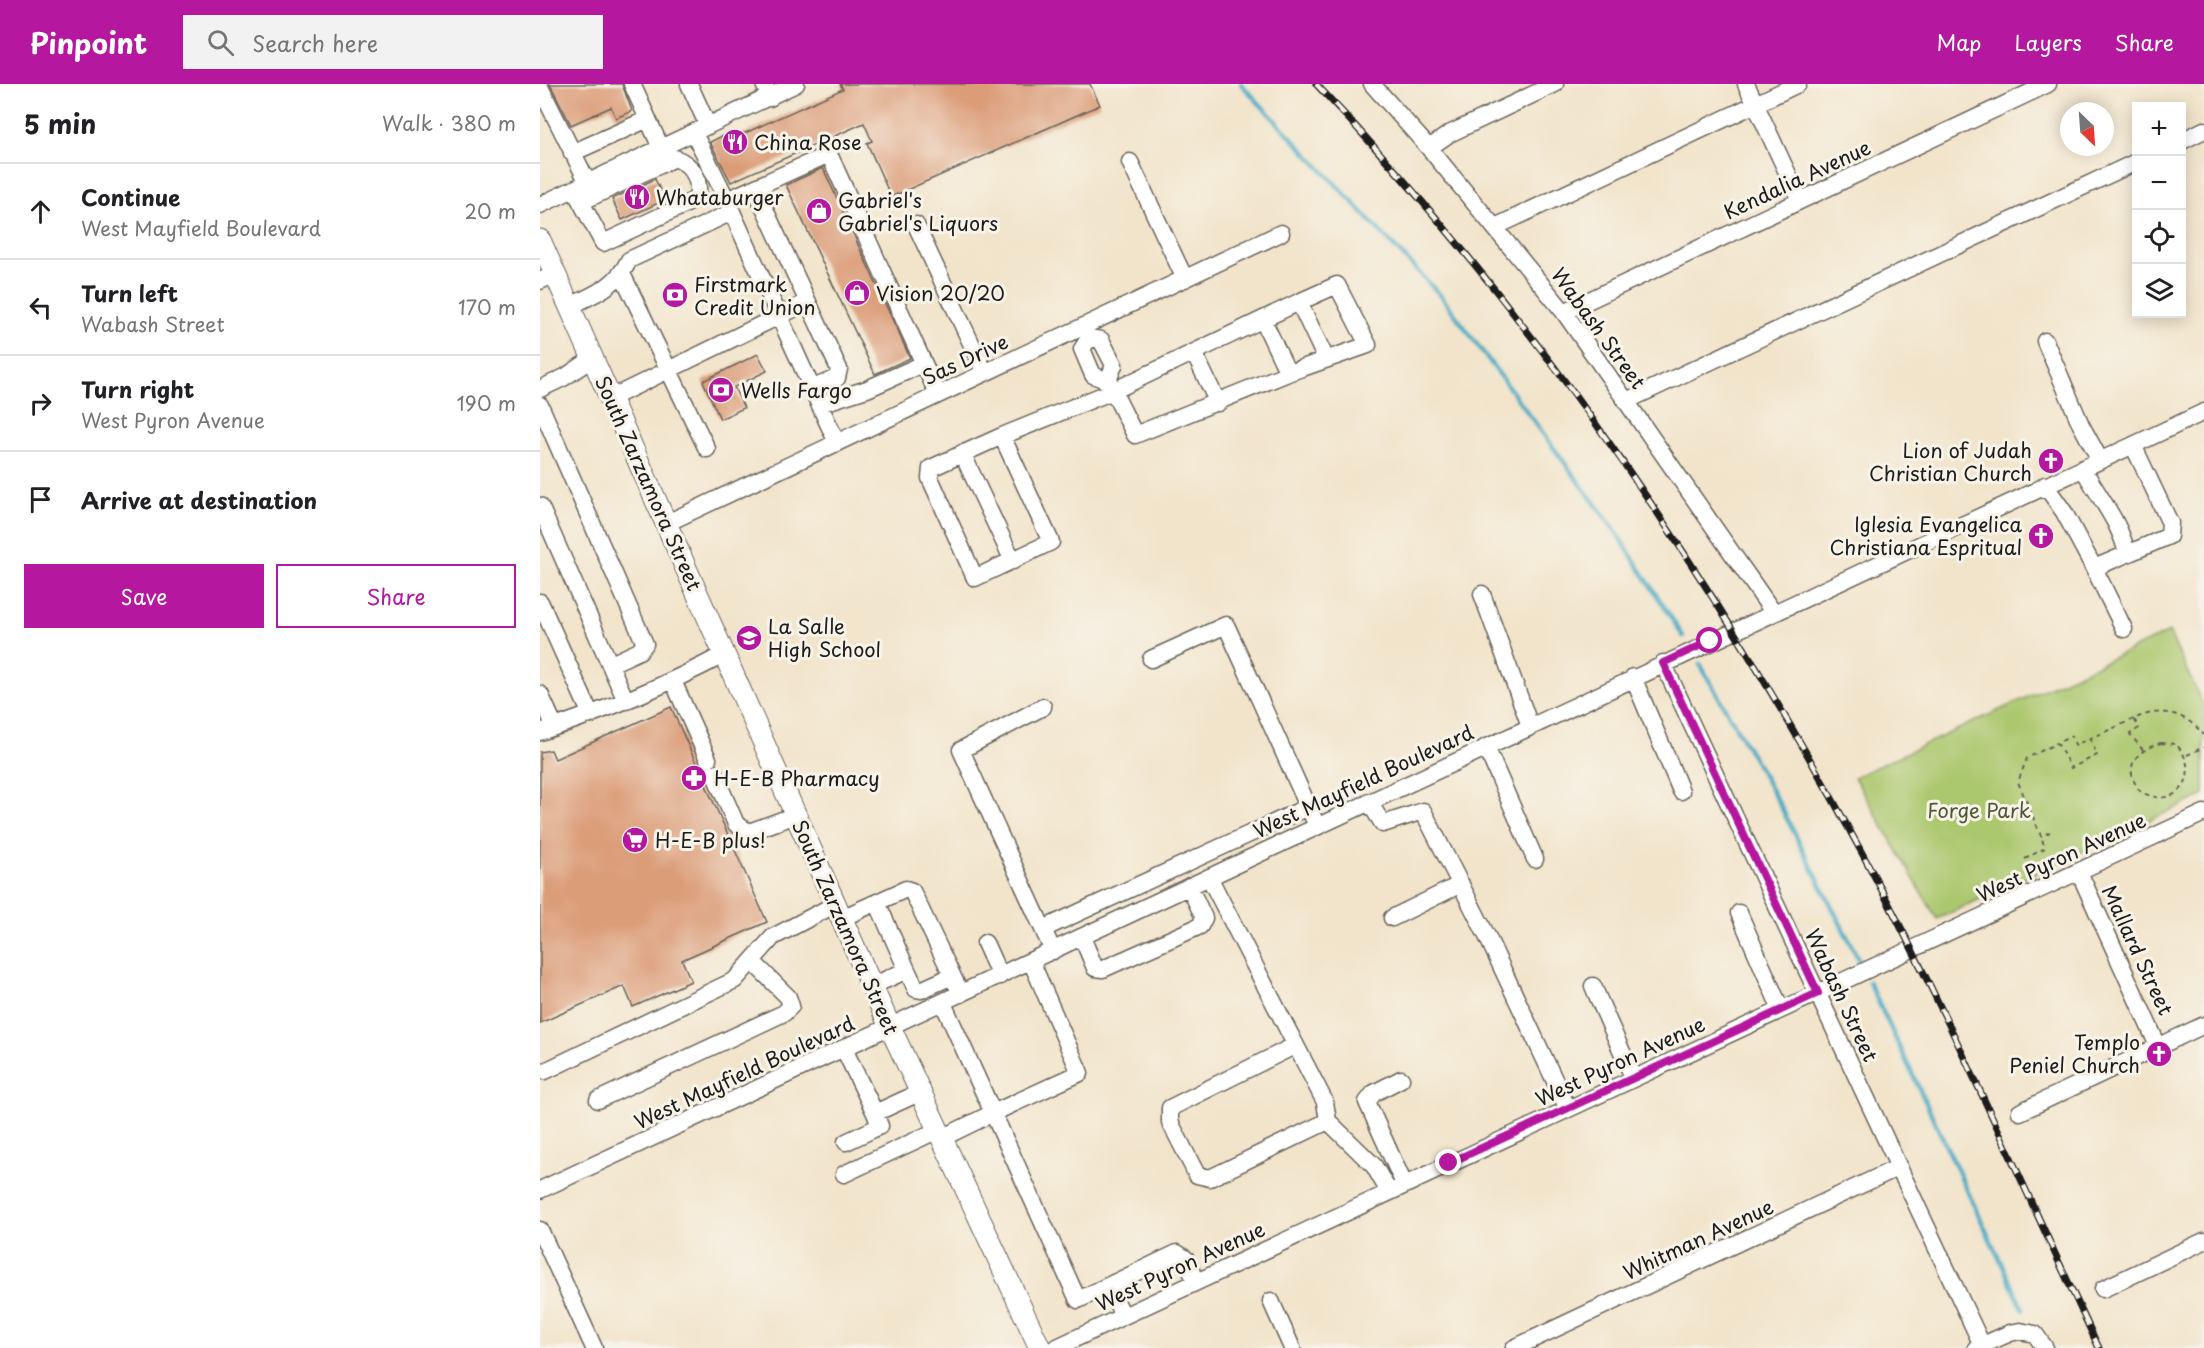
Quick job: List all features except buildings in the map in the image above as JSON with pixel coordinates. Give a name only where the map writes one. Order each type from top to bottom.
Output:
[{"type":"main road","name":"South Zarzamora Street","points":[[540,240],[548,277],[570,306],[890,1027],[1040,1348]]},
{"type":"street","points":[[632,84],[661,148]]},
{"type":"street","points":[[689,84],[701,130],[730,206],[837,443]]},
{"type":"street","points":[[581,191],[661,148],[701,130],[767,91],[796,84]]},
{"type":"street","name":"Wabash Street","points":[[1371,84],[1430,148],[1564,312],[1773,612]]},
{"type":"street","points":[[1430,148],[1449,134],[1555,84]]},
{"type":"street","points":[[1746,84],[1800,200]]},
{"type":"street","points":[[1496,227],[1798,84]]},
{"type":"street","name":"Kendalia Avenue","points":[[1564,312],[2048,84]]},
{"type":"street","points":[[540,87],[572,153],[581,191],[603,243],[697,199],[698,182],[686,163],[675,158],[581,191],[540,205]]},
{"type":"street","points":[[572,153],[648,119]]},
{"type":"street","points":[[2186,139],[2204,130]]},
{"type":"street","points":[[570,306],[608,288],[622,274],[629,260],[730,206],[755,188],[829,154],[938,395]]},
{"type":"street","points":[[1130,162],[1185,279]]},
{"type":"street","points":[[1626,401],[2132,164]]},
{"type":"street","points":[[755,188],[839,369],[837,378],[813,388]]},
{"type":"street","points":[[916,225],[984,373]]},
{"type":"street","name":"Sas Drive","points":[[667,523],[984,373],[1087,332],[1185,279],[1281,233]]},
{"type":"street","points":[[622,274],[707,449]]},
{"type":"street","points":[[1002,436],[1050,542],[975,578],[930,478],[931,468],[1110,386],[1194,353],[1337,285],[1368,345],[1288,373],[1134,435],[1110,386],[1114,365],[1101,340],[1087,332]]},
{"type":"street","points":[[611,398],[808,302]]},
{"type":"street","points":[[1299,302],[1326,359]]},
{"type":"street","points":[[1263,320],[1288,373]]},
{"type":"street","points":[[2045,341],[2081,425],[2100,460]]},
{"type":"street","points":[[1194,353],[1218,403]]},
{"type":"street","points":[[540,389],[565,377],[593,358]]},
{"type":"street","points":[[820,404],[867,389],[923,364]]},
{"type":"street","points":[[540,405],[645,644],[639,651],[611,664]]},
{"type":"street","name":"West Mayfield Boulevard","points":[[540,1190],[2204,412]]},
{"type":"street","points":[[2094,568],[2169,536],[2170,523],[2133,445]]},
{"type":"street","points":[[963,453],[1013,561]]},
{"type":"street","points":[[2083,468],[2104,499],[2124,539],[2127,554]]},
{"type":"street","points":[[2045,485],[2064,512],[2124,629]]},
{"type":"street","points":[[540,506],[626,700]]},
{"type":"street","points":[[1482,594],[1530,726]]},
{"type":"street","points":[[540,602],[591,716]]},
{"type":"street","points":[[1150,660],[1226,625],[1317,826]]},
{"type":"street","points":[[540,694],[547,729],[591,716],[673,681],[725,654]]},
{"type":"street","name":"Wabash Street","points":[[1663,663],[1899,1167],[1979,1347]]},
{"type":"street","points":[[1633,677],[1681,791]]},
{"type":"street","points":[[673,681],[736,824],[749,832],[796,815]]},
{"type":"street","points":[[1043,708],[961,750],[1053,951]]},
{"type":"street","points":[[1486,747],[1535,859]]},
{"type":"street","points":[[1369,802],[1383,824],[1423,811],[1461,884],[1568,1109]]},
{"type":"street","points":[[1043,929],[1308,807]]},
{"type":"street","name":"West Pyron Avenue","points":[[1055,1348],[2204,813]]},
{"type":"street","name":"Mallard Street","points":[[2079,872],[2158,1046]]},
{"type":"street","points":[[1209,877],[1294,1046],[1325,1102],[1328,1121],[1396,1188]]},
{"type":"street","points":[[1392,918],[1461,884]]},
{"type":"street","points":[[1082,937],[1095,968],[1103,969],[1200,926],[1204,918],[1189,886]]},
{"type":"street","points":[[545,1071],[735,980],[773,937],[839,911],[877,902],[906,889],[912,891],[961,994]]},
{"type":"street","points":[[877,902],[916,989],[921,990],[952,976]]},
{"type":"street","points":[[1739,913],[1781,1010]]},
{"type":"street","points":[[985,943],[1000,976]]},
{"type":"street","points":[[598,1100],[685,1061],[784,1013],[792,1006],[788,997],[752,961]]},
{"type":"street","points":[[844,1174],[993,1113],[1080,1073],[1031,961]]},
{"type":"street","points":[[872,986],[907,970]]},
{"type":"street","points":[[1593,986],[1633,1077]]},
{"type":"street","points":[[942,1003],[1078,1300],[1176,1253],[1186,1259],[1196,1282]]},
{"type":"street","points":[[2020,1112],[2204,1025]]},
{"type":"street","points":[[1294,1046],[1170,1108],[1170,1122],[1197,1175],[1210,1178],[1328,1121]]},
{"type":"street","points":[[844,1049],[880,1126],[846,1142]]},
{"type":"street","points":[[1396,1188],[1367,1102],[1374,1093],[1401,1079]]},
{"type":"street","points":[[875,1113],[921,1092]]},
{"type":"street","name":"Whitman Avenue","points":[[1514,1348],[1899,1167]]},
{"type":"street","points":[[540,1230],[594,1348]]},
{"type":"street","points":[[2103,1289],[2204,1241]]},
{"type":"street","points":[[1109,1286],[1124,1316]]},
{"type":"street","points":[[1271,1300],[1292,1348]]},
{"type":"street","points":[[1979,1347],[2020,1331],[2035,1334],[2045,1348]]},
{"type":"path","points":[[2025,859],[2045,848],[2018,782],[2027,758],[2072,736],[2075,744],[2153,713],[2171,713],[2194,723],[2204,735]]},
{"type":"path","points":[[2134,719],[2139,728],[2130,734],[2143,750]]},
{"type":"path","points":[[2057,743],[2071,768],[2097,755],[2090,738]]},
{"type":"path","points":[[2161,743],[2176,744],[2187,755],[2189,768],[2182,788],[2167,798],[2157,798],[2140,791],[2136,785],[2133,762],[2143,750],[2161,743]]},
{"type":"path","points":[[2187,755],[2204,747]]},
{"type":"path","points":[[2041,836],[2050,832]]},
{"type":"green space","name":"Forge Park","points":[[2169,632],[2204,707],[2204,795],[1937,919],[1854,777]]},
{"type":"waterway","points":[[1241,84],[1442,297],[1616,532],[1683,636]]},
{"type":"waterway","points":[[1700,664],[1780,805],[1859,960]]},
{"type":"waterway","points":[[1869,982],[2023,1309]]},
{"type":"railway","points":[[1316,84],[1472,261],[1545,354],[1614,450],[1745,649],[1862,853],[1925,975],[2099,1348]]},
{"type":"place","name":"China Rose","points":[[735,142]]},
{"type":"place","name":"Whataburger","points":[[637,197]]},
{"type":"place","name":"Gabriel's Gabriel's Liquors","points":[[819,211]]},
{"type":"place","name":"Vision 20/20","points":[[857,293]]},
{"type":"place","name":"Firstmark Credit Union","points":[[675,295]]},
{"type":"place","name":"Wells Fargo","points":[[721,390]]},
{"type":"place","name":"Lion of Judah Christian Church","points":[[2051,461]]},
{"type":"place","name":"Iglesia Evangelica Christiana Espritual","points":[[2041,536]]},
{"type":"place","name":"La Salle High School","points":[[749,638]]},
{"type":"place","name":"H-E-B Pharmacy","points":[[694,778]]},
{"type":"place","name":"H-E-B plus!","points":[[635,840]]},
{"type":"place","name":"Templo Peniel Church","points":[[2159,1054]]},
{"type":"route","points":[[1449,1163],[1568,1109],[1653,1067],[1818,993],[1663,663],[1710,641]]}]
